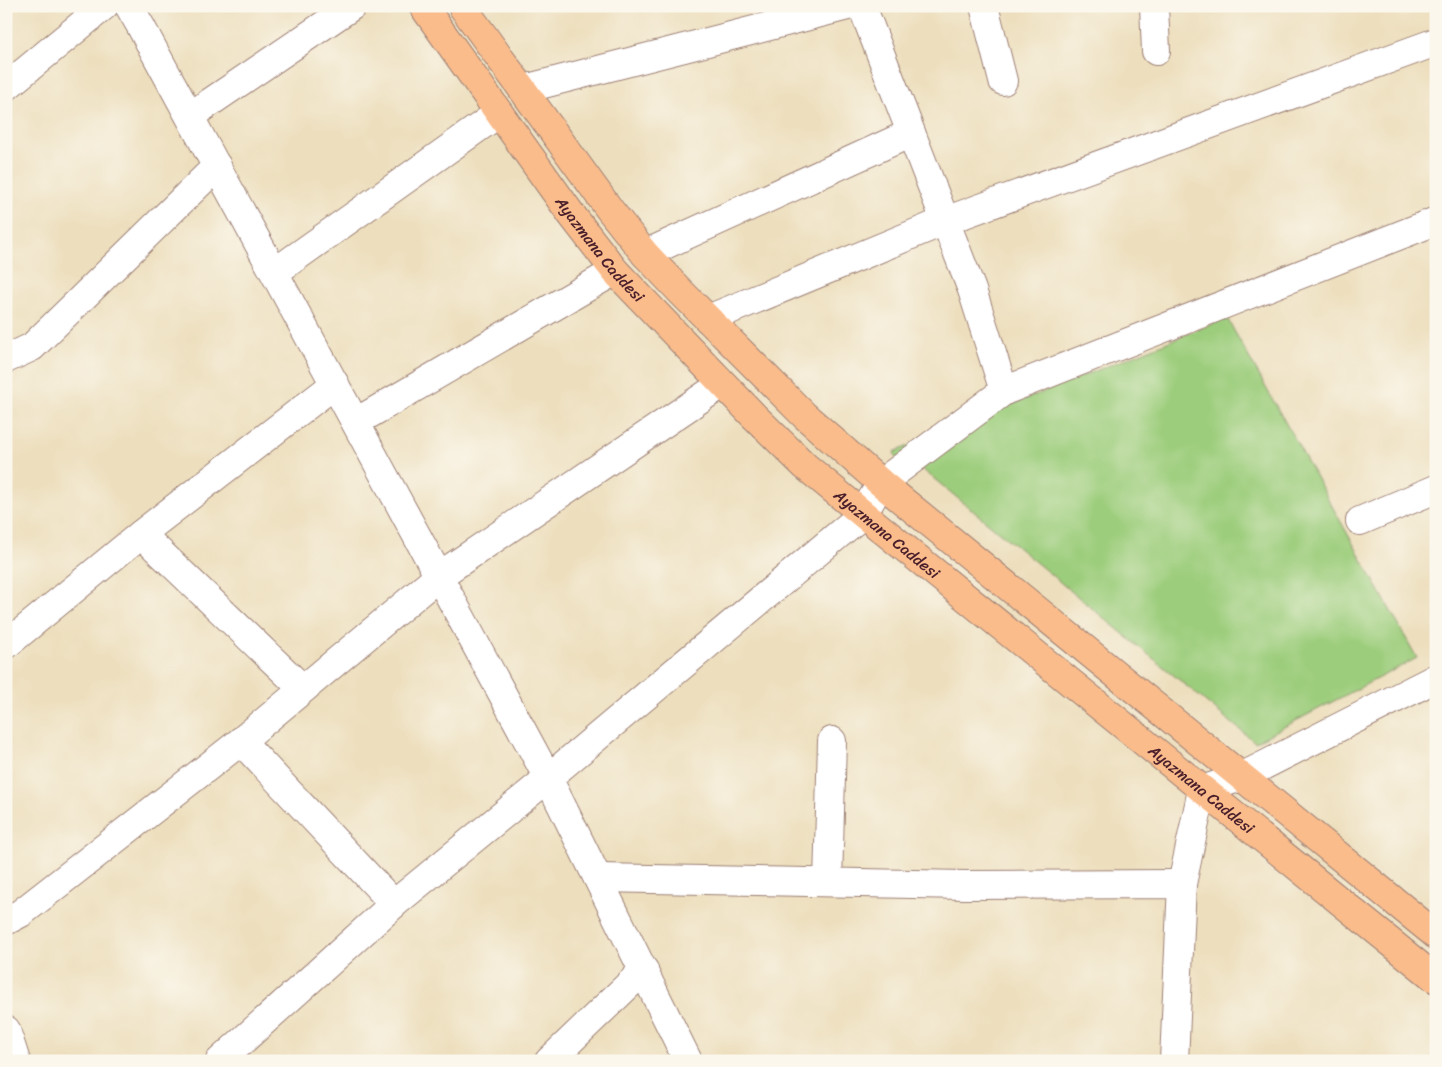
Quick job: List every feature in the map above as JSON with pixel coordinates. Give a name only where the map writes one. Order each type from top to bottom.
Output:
[{"type":"main road","name":"Ayazmana Caddesi","points":[[423,6],[570,214],[615,271],[722,384],[805,466],[1436,979]]},
{"type":"main road","name":"Ayazmana Caddesi","points":[[462,6],[610,210],[645,254],[804,415],[881,483],[1436,936]]},
{"type":"street","points":[[6,87],[104,6]]},
{"type":"street","points":[[129,6],[548,778],[688,1061]]},
{"type":"street","points":[[190,116],[352,6]]},
{"type":"street","points":[[524,89],[848,6]]},
{"type":"street","points":[[862,6],[972,290],[1004,391]]},
{"type":"street","points":[[984,6],[1003,81]]},
{"type":"street","points":[[1154,6],[1156,51]]},
{"type":"street","points":[[708,319],[945,221],[1436,42]]},
{"type":"street","points":[[275,272],[499,113]]},
{"type":"street","points":[[645,254],[912,133]]},
{"type":"street","points":[[6,359],[32,347],[217,166]]},
{"type":"street","points":[[220,1061],[394,904],[548,778],[863,514],[881,483],[1004,391],[1436,221]]},
{"type":"street","points":[[356,422],[615,271]]},
{"type":"street","points":[[6,646],[140,534],[335,384]]},
{"type":"street","points":[[6,921],[22,913],[241,741],[439,576],[722,384]]},
{"type":"street","points":[[1360,521],[1436,489]]},
{"type":"street","points":[[140,534],[303,689]]},
{"type":"street","points":[[1174,1061],[1182,884],[1202,790],[1241,777],[1436,678]]},
{"type":"street","points":[[241,741],[394,904]]},
{"type":"street","points":[[828,882],[832,741]]},
{"type":"street","points":[[598,878],[965,885],[1182,884]]},
{"type":"street","points":[[549,1061],[644,970]]},
{"type":"street","points":[[6,1030],[16,1061]]},
{"type":"green space","points":[[1227,318],[1417,658],[1255,742],[916,464],[898,461],[894,452]]}]
